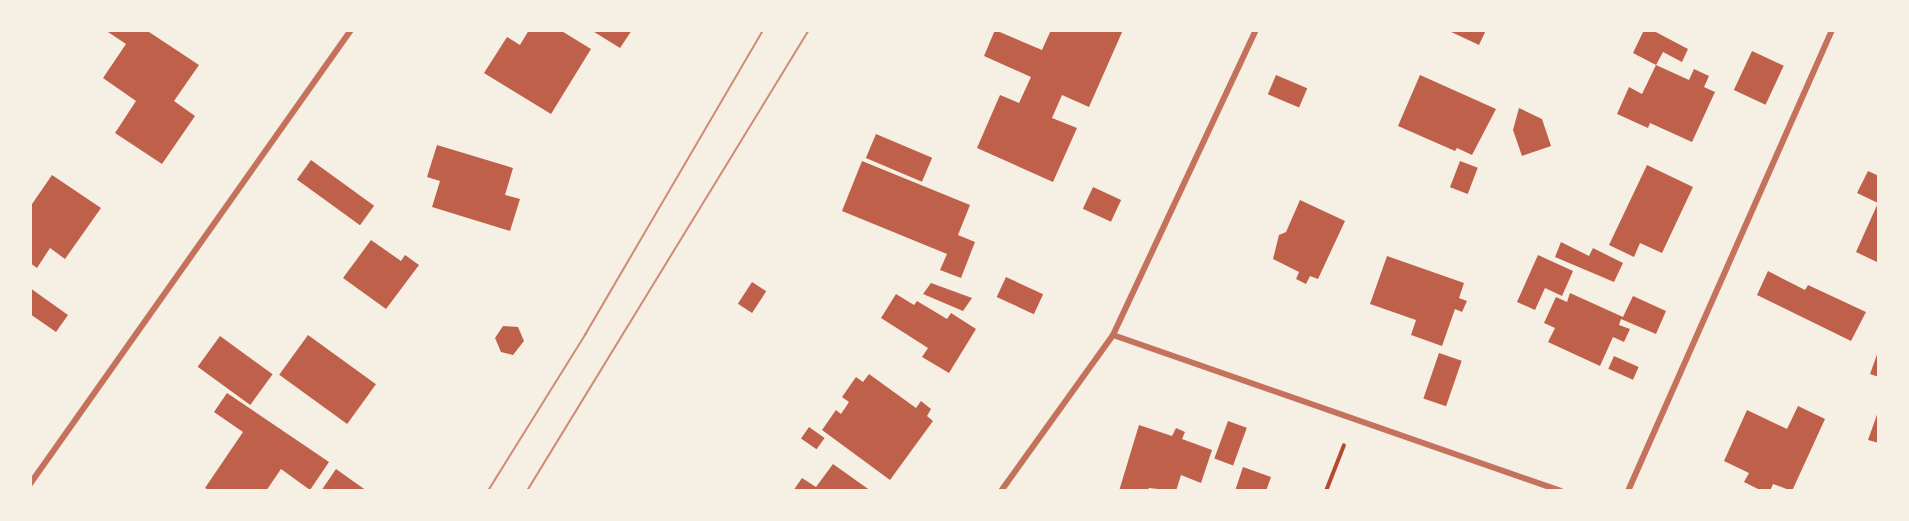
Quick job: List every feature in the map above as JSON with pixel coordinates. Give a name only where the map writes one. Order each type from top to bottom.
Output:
[{"type":"street","points":[[30,484],[351,30]]},
{"type":"street","points":[[1001,491],[1113,335],[1256,30]]},
{"type":"street","points":[[1628,491],[1832,30]]},
{"type":"street","points":[[1113,335],[1561,491]]},
{"type":"path","points":[[1326,491],[1355,419]]},
{"type":"building","points":[[105,30],[146,30],[199,65],[174,101],[195,116],[162,164],[115,133],[136,101],[103,78],[126,44]]},
{"type":"building","points":[[529,30],[560,30],[591,49],[551,114],[484,73],[507,37],[520,45]]},
{"type":"building","points":[[591,30],[632,30],[620,48]]},
{"type":"building","points":[[995,30],[1042,50],[1051,30],[1123,30],[1089,107],[1062,95],[1052,118],[1077,128],[1053,182],[977,148],[1000,95],[1019,103],[1031,77],[984,56]]},
{"type":"building","points":[[1447,30],[1486,30],[1479,45]]},
{"type":"building","points":[[1644,30],[1652,30],[1688,49],[1682,62],[1663,52],[1656,65],[1633,53]]},
{"type":"building","points":[[1752,51],[1784,66],[1766,105],[1734,90]]},
{"type":"building","points":[[1656,65],[1689,80],[1694,69],[1709,76],[1704,87],[1715,92],[1692,142],[1650,123],[1648,128],[1617,114],[1629,87],[1642,94]]},
{"type":"building","points":[[1276,75],[1307,88],[1299,108],[1268,94]]},
{"type":"building","points":[[1420,75],[1496,109],[1472,155],[1457,148],[1455,151],[1398,126]]},
{"type":"building","points":[[1519,108],[1542,119],[1551,146],[1522,156],[1513,130]]},
{"type":"building","points":[[876,134],[932,158],[922,182],[866,158]]},
{"type":"building","points":[[437,145],[513,168],[505,195],[520,199],[510,231],[432,207],[440,181],[427,177]]},
{"type":"building","points":[[311,160],[374,206],[360,225],[297,179]]},
{"type":"building","points":[[862,161],[970,205],[958,235],[975,242],[961,278],[940,270],[947,254],[842,211]]},
{"type":"building","points":[[1460,161],[1478,168],[1468,194],[1450,187]]},
{"type":"building","points":[[1647,165],[1693,187],[1662,253],[1640,243],[1634,257],[1609,245]]},
{"type":"building","points":[[1868,171],[1879,176],[1879,263],[1856,252],[1878,203],[1857,193]]},
{"type":"building","points":[[52,175],[101,208],[65,259],[50,248],[37,268],[30,263],[30,207]]},
{"type":"building","points":[[1093,187],[1121,200],[1111,222],[1083,209]]},
{"type":"building","points":[[1300,200],[1345,221],[1318,279],[1310,276],[1306,284],[1296,279],[1299,272],[1273,259],[1279,235],[1286,232]]},
{"type":"building","points":[[371,240],[401,261],[405,255],[419,265],[386,309],[343,278]]},
{"type":"building","points":[[1561,242],[1589,256],[1593,248],[1623,263],[1614,282],[1555,257]]},
{"type":"building","points":[[1538,255],[1573,271],[1562,296],[1545,288],[1535,310],[1517,302]]},
{"type":"building","points":[[1387,256],[1464,283],[1459,298],[1467,301],[1462,312],[1455,309],[1442,346],[1411,335],[1416,320],[1370,304]]},
{"type":"building","points":[[1768,271],[1805,290],[1808,285],[1866,312],[1851,341],[1757,295]]},
{"type":"building","points":[[1006,277],[1043,294],[1034,314],[997,297]]},
{"type":"building","points":[[752,282],[766,291],[752,313],[738,304]]},
{"type":"building","points":[[931,283],[972,298],[963,311],[923,294]]},
{"type":"building","points":[[30,288],[68,315],[56,332],[30,314]]},
{"type":"building","points":[[1570,293],[1623,317],[1633,296],[1666,311],[1656,334],[1621,319],[1619,325],[1630,329],[1624,342],[1613,337],[1600,366],[1548,342],[1555,328],[1544,323],[1556,297],[1567,302]]},
{"type":"building","points":[[896,294],[914,305],[917,301],[947,319],[951,313],[976,329],[949,373],[922,357],[928,348],[881,318]]},
{"type":"building","points":[[503,326],[518,327],[524,341],[513,355],[501,352],[495,338]]},
{"type":"building","points":[[308,335],[376,384],[347,424],[279,375]]},
{"type":"building","points":[[220,336],[273,374],[250,405],[198,367]]},
{"type":"building","points":[[1879,349],[1879,377],[1870,374]]},
{"type":"building","points":[[1439,353],[1462,361],[1446,406],[1423,398]]},
{"type":"building","points":[[1614,356],[1639,367],[1633,380],[1608,369]]},
{"type":"building","points":[[869,374],[916,408],[921,401],[931,409],[927,416],[933,421],[890,480],[822,430],[836,410],[841,414],[849,402],[842,397],[856,377],[863,382]]},
{"type":"building","points":[[227,393],[329,462],[310,490],[281,469],[266,491],[210,491],[205,488],[243,432],[214,412]]},
{"type":"building","points":[[1798,406],[1825,419],[1792,491],[1773,484],[1770,491],[1762,491],[1744,482],[1749,473],[1724,461],[1747,410],[1787,429]]},
{"type":"building","points":[[1879,409],[1879,443],[1868,440]]},
{"type":"building","points":[[1228,421],[1247,428],[1233,465],[1214,459]]},
{"type":"building","points":[[1139,425],[1172,436],[1176,428],[1185,432],[1182,439],[1212,450],[1201,483],[1181,475],[1176,491],[1149,488],[1147,491],[1119,491]]},
{"type":"building","points":[[809,427],[825,438],[817,449],[801,438]]},
{"type":"building","points":[[833,464],[871,491],[793,491],[802,478],[816,487]]},
{"type":"building","points":[[1243,467],[1271,477],[1266,491],[1235,491]]},
{"type":"building","points":[[336,469],[367,491],[321,491]]},
{"type":"tram line","points":[[488,491],[585,335],[763,30]]},
{"type":"tram line","points":[[527,491],[809,30]]}]
